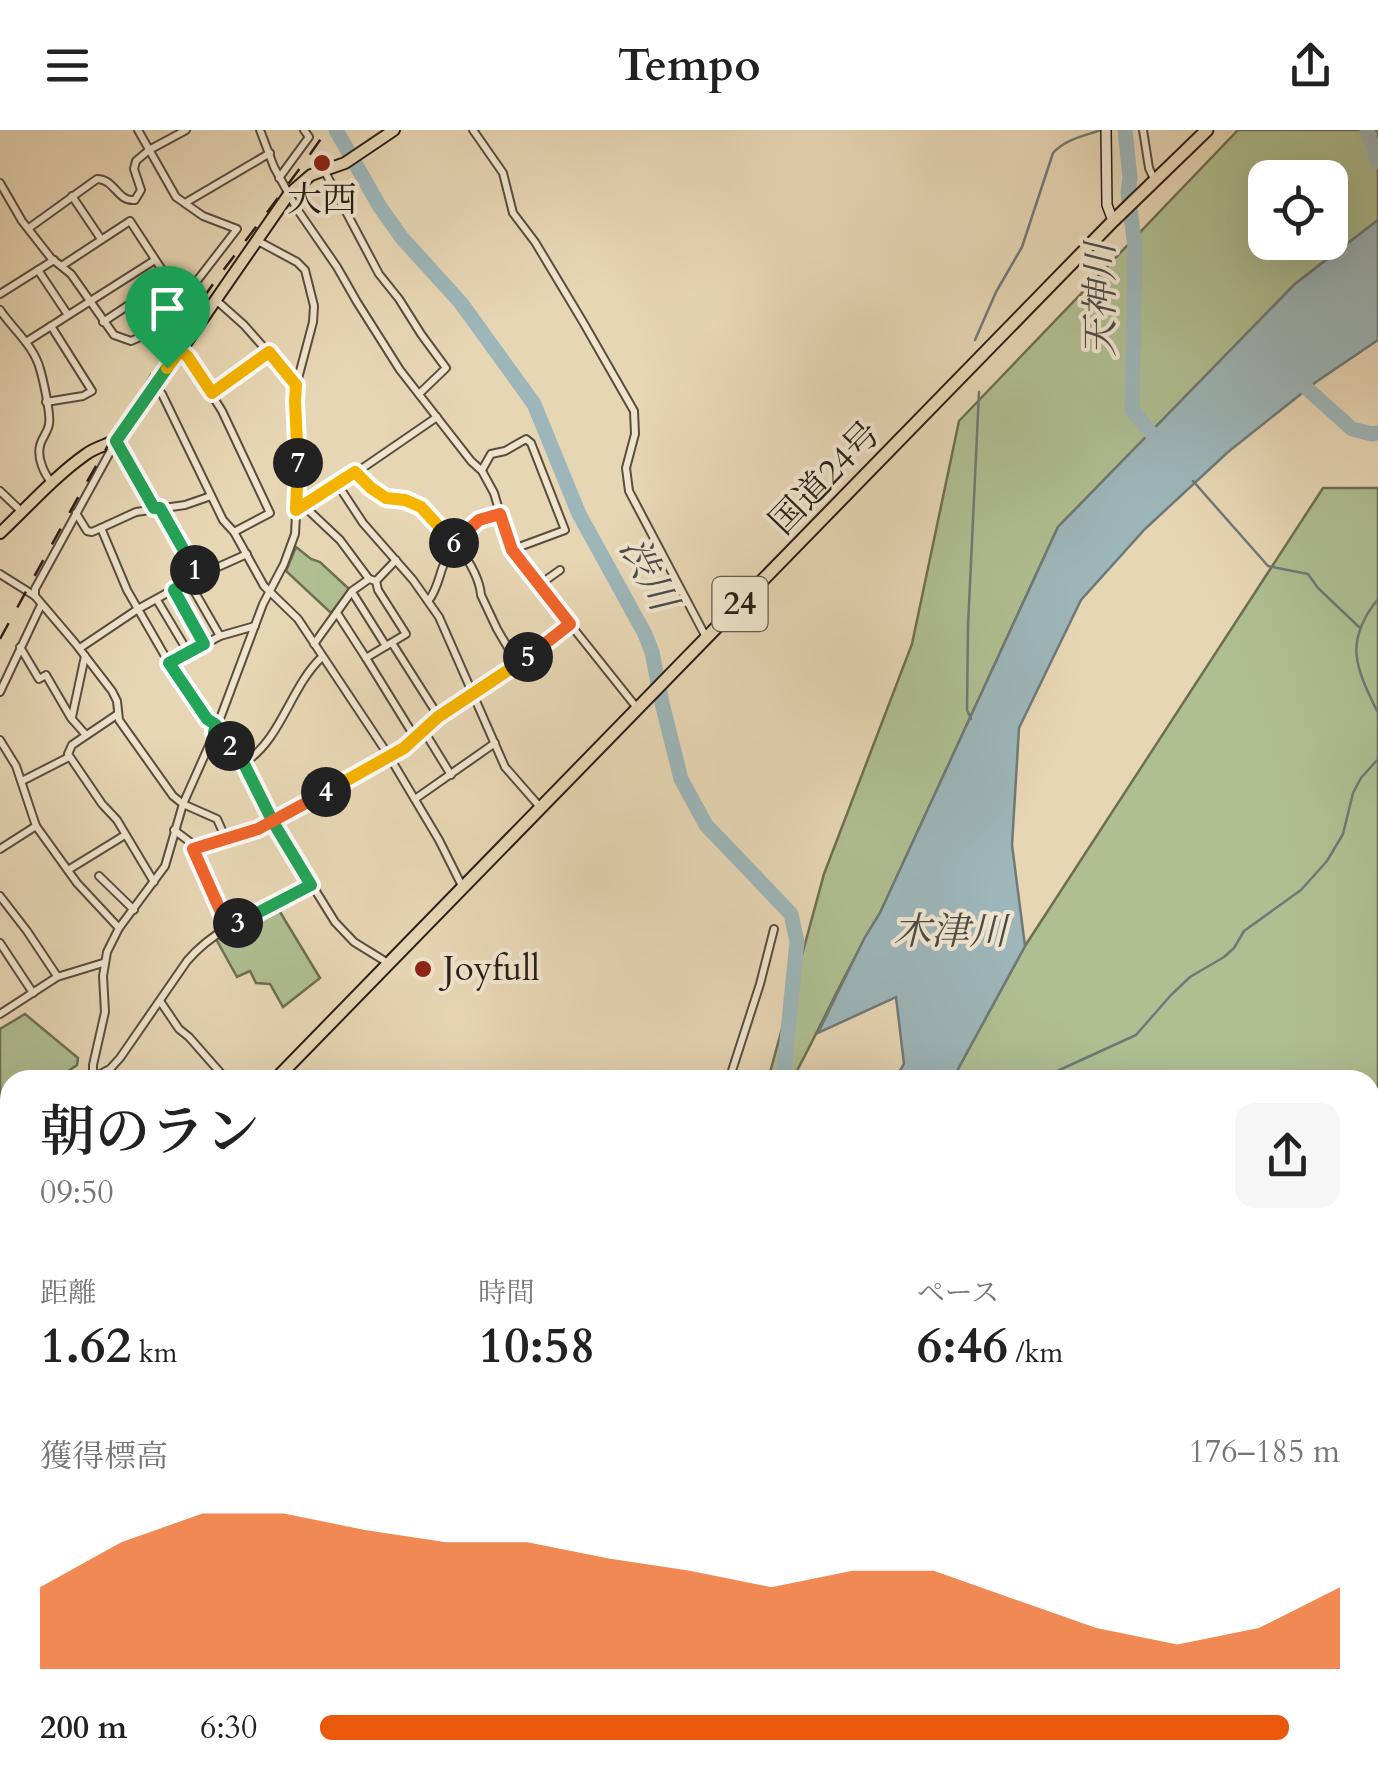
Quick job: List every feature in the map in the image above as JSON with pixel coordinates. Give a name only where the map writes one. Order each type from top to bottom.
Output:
[{"type":"highway","name":"国道24号","points":[[285,1070],[1154,179],[1207,130]]},
{"type":"main road","points":[[0,533],[84,455],[116,441],[288,194],[311,175],[345,163],[394,130]]},
{"type":"street","points":[[0,184],[29,228],[114,335],[131,341],[142,338],[186,295],[237,229],[203,216],[172,192],[138,130]]},
{"type":"street","points":[[29,228],[100,178],[111,183],[122,198],[135,200],[141,190],[134,164],[149,150],[186,130]]},
{"type":"street","points":[[260,130],[288,194],[400,370],[482,470],[494,493],[512,550],[638,709]]},
{"type":"street","points":[[279,178],[308,137],[304,130]]},
{"type":"street","points":[[472,130],[503,173],[513,213],[574,306],[634,411],[634,434],[626,468],[629,490],[706,638]]},
{"type":"street","points":[[1106,130],[1107,204],[1113,221]]},
{"type":"street","points":[[1143,130],[1148,168],[1154,179]]},
{"type":"street","points":[[185,204],[270,153]]},
{"type":"street","points":[[324,170],[380,274],[446,368],[419,394]]},
{"type":"street","points":[[72,196],[101,239]]},
{"type":"street","points":[[62,265],[130,221],[168,279],[103,322]]},
{"type":"street","points":[[93,1070],[105,1012],[103,963],[119,928],[165,866],[183,804],[295,534],[300,508],[296,385],[314,306],[308,278],[297,262],[256,240]]},
{"type":"street","points":[[0,294],[54,260]]},
{"type":"street","points":[[26,342],[154,260]]},
{"type":"street","points":[[38,270],[68,315]]},
{"type":"street","points":[[215,299],[296,385]]},
{"type":"street","points":[[0,310],[40,365],[50,424],[40,447],[40,458],[52,484]]},
{"type":"street","points":[[46,402],[83,396],[92,390],[51,326]]},
{"type":"street","points":[[180,350],[212,393],[270,513],[234,532]]},
{"type":"street","points":[[212,393],[269,352]]},
{"type":"street","points":[[155,386],[228,528],[264,586],[298,619],[389,756],[440,840],[462,887]]},
{"type":"street","points":[[300,508],[438,417]]},
{"type":"street","points":[[482,470],[491,454],[526,439],[565,530],[512,550]]},
{"type":"street","points":[[35,596],[35,589],[116,441],[198,576]]},
{"type":"street","points":[[355,472],[386,498],[421,507],[450,537],[473,569],[481,595],[518,665]]},
{"type":"street","points":[[338,485],[363,523],[439,617],[505,766],[541,808]]},
{"type":"street","points":[[0,491],[22,512]]},
{"type":"street","points":[[76,513],[87,531],[92,532],[136,512],[185,505],[211,496]]},
{"type":"street","points":[[300,508],[340,540],[372,580],[406,634],[366,658]]},
{"type":"street","points":[[428,600],[454,544],[479,520],[500,514]]},
{"type":"street","points":[[101,528],[138,609],[169,663],[244,764],[273,822],[334,922],[354,942],[389,964]]},
{"type":"street","points":[[71,718],[82,652],[138,609],[247,554]]},
{"type":"street","points":[[314,644],[352,591],[396,560]]},
{"type":"street","points":[[539,585],[560,570]]},
{"type":"street","points":[[0,574],[35,596],[82,652],[112,691],[119,720],[173,796],[217,819],[226,838]]},
{"type":"street","points":[[189,582],[220,636]]},
{"type":"street","points":[[174,590],[204,644]]},
{"type":"street","points":[[352,591],[438,717]]},
{"type":"street","points":[[156,600],[188,652]]},
{"type":"street","points":[[0,692],[41,604]]},
{"type":"street","points":[[337,613],[416,738]]},
{"type":"street","points":[[193,849],[273,822],[389,756],[570,624]]},
{"type":"street","points":[[169,663],[220,636],[255,626]]},
{"type":"street","points":[[20,648],[39,680],[46,675],[71,718],[86,735]]},
{"type":"street","points":[[244,764],[271,736],[293,696],[322,657]]},
{"type":"street","points":[[118,714],[70,748],[69,757],[116,820],[154,882]]},
{"type":"street","points":[[424,731],[452,775]]},
{"type":"street","points":[[0,740],[16,766],[36,826],[77,883],[119,928]]},
{"type":"street","points":[[415,798],[495,743]]},
{"type":"street","points":[[22,781],[69,757]]},
{"type":"street","points":[[0,849],[36,826]]},
{"type":"street","points":[[174,830],[190,842],[228,928]]},
{"type":"street","points":[[68,870],[125,835]]},
{"type":"street","points":[[100,876],[134,910]]},
{"type":"street","points":[[108,1070],[193,954],[228,928],[311,885]]},
{"type":"street","points":[[0,896],[57,976]]},
{"type":"street","points":[[732,1070],[774,929]]},
{"type":"street","points":[[0,943],[33,993]]},
{"type":"street","points":[[0,1014],[57,976],[103,963]]},
{"type":"street","points":[[160,1001],[179,1029],[218,1070]]},
{"type":"green space","points":[[1238,130],[1378,130],[1378,220],[1348,243],[1348,160],[1248,160],[1248,260],[1326,260],[1295,284],[1058,527],[880,913],[797,1070],[771,1070],[824,874],[912,644],[959,421]]},
{"type":"green space","points":[[1323,488],[1378,488],[1378,1070],[957,1070],[1025,946]]},
{"type":"green space","points":[[296,547],[320,562],[349,589],[331,613],[286,571]]},
{"type":"green space","points":[[277,907],[320,978],[283,1007],[270,984],[256,983],[250,971],[237,977],[216,939]]},
{"type":"green space","points":[[25,1014],[78,1058],[77,1065],[70,1070],[0,1070],[0,1029]]},
{"type":"water","name":"木津川","points":[[1378,220],[1378,340],[1316,382],[1228,452],[1145,529],[1081,600],[1019,728],[1012,845],[1025,946],[957,1070],[900,1070],[904,1064],[896,997],[818,1033],[880,913],[1058,527],[1295,284],[1326,260],[1348,260],[1348,243]]},
{"type":"waterway","name":"渋川","points":[[336,130],[402,238],[461,303],[534,404],[579,514],[645,634],[681,779],[706,825],[791,914],[797,942],[784,1070]]},
{"type":"waterway","points":[[975,340],[1022,247],[1053,153],[1069,141],[1101,130]]},
{"type":"waterway","name":"天神川","points":[[1125,130],[1135,247],[1132,410],[1161,445]]},
{"type":"waterway","points":[[1367,130],[1378,162]]},
{"type":"waterway","points":[[1293,376],[1352,429],[1378,433]]},
{"type":"waterway","points":[[971,719],[967,710],[968,626],[979,392]]},
{"type":"waterway","points":[[1193,481],[1268,566],[1308,574],[1359,627]]},
{"type":"waterway","points":[[1378,599],[1367,614],[1357,642],[1359,668],[1378,713]]},
{"type":"waterway","points":[[1059,1070],[1136,1035],[1190,977],[1224,957],[1244,931],[1301,890],[1327,861],[1343,834],[1353,793],[1378,759]]},
{"type":"railway","points":[[0,639],[139,394],[327,130]]},
{"type":"place","name":"大西","points":[[322,163]]},
{"type":"place","name":"Joyfull","points":[[423,969]]},
{"type":"route","points":[[167,368],[116,441],[198,576],[174,590],[204,644],[169,663],[207,719],[216,725],[214,732],[240,756],[273,822],[311,885],[228,928],[193,849],[273,822],[395,754],[438,717],[518,665],[570,624],[512,550],[500,514],[479,520],[454,544],[421,507],[386,498],[355,472],[296,510],[296,385],[269,352],[212,393],[180,350],[167,368]]}]
